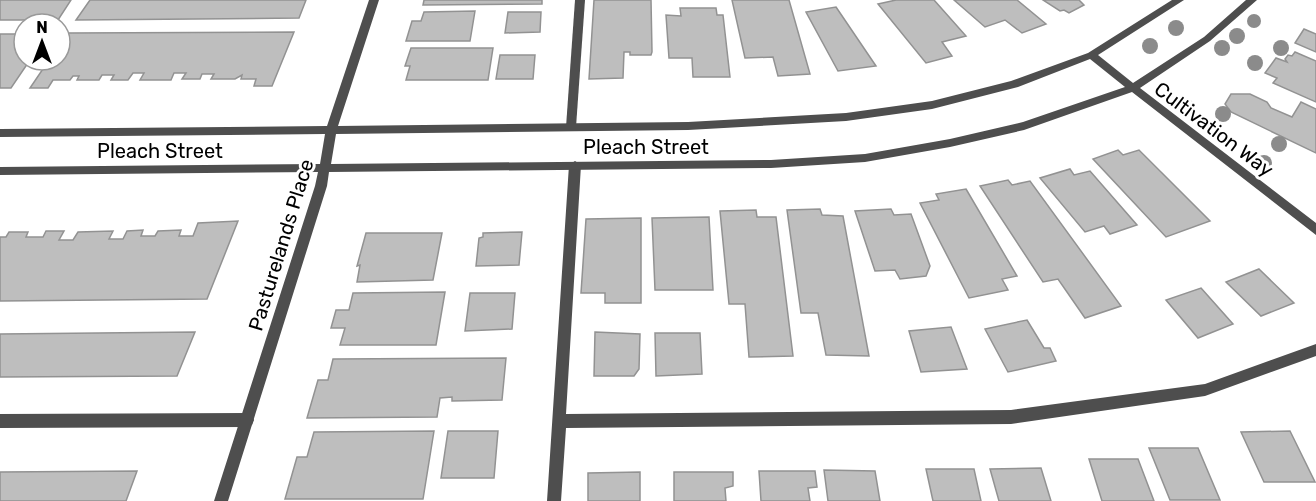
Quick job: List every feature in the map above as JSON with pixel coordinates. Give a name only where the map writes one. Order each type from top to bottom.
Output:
[{"type":"street","name":"Pasturelands Place","points":[[221,501],[326,168],[332,130],[374,0]]},
{"type":"street","points":[[571,127],[580,0]]},
{"type":"street","name":"Pleach Street","points":[[0,133],[767,123],[868,114],[932,105],[1014,84],[1091,55],[1179,0]]},
{"type":"street","name":"Pleach Street","points":[[0,171],[771,164],[865,158],[950,143],[1024,126],[1131,89],[1207,39],[1252,0]]},
{"type":"street","name":"Cultivation Way","points":[[1091,55],[1131,89],[1316,230]]},
{"type":"street","points":[[554,501],[575,165]]},
{"type":"street","points":[[560,421],[1011,417],[1205,390],[1316,350]]},
{"type":"street","points":[[0,421],[247,420]]},
{"type":"building","points":[[0,0],[71,0],[63,12],[12,12],[12,20],[0,20]]},
{"type":"building","points":[[90,0],[306,0],[299,18],[76,20]]},
{"type":"building","points":[[424,0],[542,0],[542,4],[423,5]]},
{"type":"building","points":[[594,0],[651,0],[651,55],[630,55],[630,52],[624,52],[623,78],[589,79]]},
{"type":"building","points":[[732,0],[789,0],[810,74],[778,76],[773,57],[745,58]]},
{"type":"building","points":[[896,0],[934,0],[966,36],[942,42],[952,56],[926,63],[878,4]]},
{"type":"building","points":[[954,0],[1017,0],[1046,24],[1022,33],[1005,20],[985,27]]},
{"type":"building","points":[[1043,0],[1079,0],[1084,5],[1069,13],[1064,10],[1060,11]]},
{"type":"building","points":[[836,7],[876,66],[838,71],[806,12]]},
{"type":"building","points":[[680,8],[716,8],[717,15],[723,15],[730,77],[693,77],[692,58],[669,58],[666,15],[681,16]]},
{"type":"building","points":[[475,11],[470,41],[406,41],[412,21],[421,21],[424,12]]},
{"type":"building","points":[[508,12],[541,12],[540,32],[505,33]]},
{"type":"building","points":[[1304,29],[1316,34],[1316,52],[1295,43]]},
{"type":"building","points":[[294,32],[272,86],[254,86],[256,79],[241,79],[242,75],[235,79],[211,79],[214,74],[202,74],[200,79],[182,79],[186,73],[174,73],[171,80],[140,80],[144,73],[133,73],[128,80],[111,80],[114,75],[102,75],[99,80],[77,80],[79,76],[73,76],[70,80],[53,80],[48,88],[30,88],[41,72],[72,72],[72,33]]},
{"type":"building","points":[[0,34],[12,34],[12,72],[22,72],[11,88],[0,88]]},
{"type":"building","points":[[411,48],[493,48],[488,80],[406,80],[410,66],[405,66]]},
{"type":"building","points":[[1295,52],[1316,61],[1316,102],[1273,83],[1277,78],[1265,73],[1276,58],[1287,62],[1285,59],[1288,55],[1292,56]]},
{"type":"building","points":[[500,55],[535,55],[533,79],[496,79]]},
{"type":"building","points":[[1231,94],[1250,94],[1267,102],[1271,108],[1292,117],[1301,102],[1316,109],[1316,153],[1231,112],[1225,104]]},
{"type":"building","points":[[1118,150],[1123,155],[1139,150],[1210,221],[1166,237],[1093,159]]},
{"type":"building","points":[[1070,169],[1074,175],[1090,171],[1137,225],[1110,234],[1104,226],[1085,232],[1040,178]]},
{"type":"building","points":[[1008,180],[1012,185],[1030,181],[1121,306],[1085,318],[1058,279],[1043,282],[980,186]]},
{"type":"building","points":[[966,189],[1017,276],[1002,279],[1008,290],[969,298],[920,203],[939,200],[936,194]]},
{"type":"building","points":[[820,209],[822,215],[843,216],[869,356],[826,355],[818,313],[801,313],[787,210]]},
{"type":"building","points":[[891,209],[894,215],[911,214],[930,266],[926,276],[900,279],[895,270],[875,271],[855,211]]},
{"type":"building","points":[[756,210],[757,217],[776,217],[793,356],[749,357],[745,304],[729,304],[720,211]]},
{"type":"building","points":[[709,217],[713,290],[655,290],[652,218]]},
{"type":"building","points":[[641,218],[641,303],[605,303],[605,293],[581,293],[586,219]]},
{"type":"building","points":[[238,221],[207,299],[0,301],[0,237],[6,237],[9,232],[28,232],[26,237],[43,237],[46,231],[64,231],[59,240],[73,240],[78,232],[113,231],[109,239],[123,239],[127,231],[143,230],[141,236],[155,236],[158,231],[181,230],[179,236],[193,236],[198,223]]},
{"type":"building","points":[[522,232],[519,265],[476,266],[479,238],[483,237],[483,233]]},
{"type":"building","points":[[366,233],[442,233],[433,280],[357,282],[360,265],[357,266]]},
{"type":"building","points":[[1259,269],[1294,303],[1261,316],[1226,282]]},
{"type":"building","points":[[1201,288],[1233,324],[1198,338],[1166,300]]},
{"type":"building","points":[[445,292],[436,345],[340,345],[345,328],[331,328],[336,310],[349,310],[353,293]]},
{"type":"building","points":[[470,293],[515,293],[512,329],[465,331]]},
{"type":"building","points":[[1027,320],[1044,348],[1050,348],[1056,361],[1008,372],[985,329]]},
{"type":"building","points":[[951,327],[967,369],[921,372],[909,331]]},
{"type":"building","points":[[195,332],[177,376],[0,377],[0,334]]},
{"type":"building","points":[[595,332],[640,334],[639,369],[634,376],[594,376]]},
{"type":"building","points":[[655,333],[700,333],[702,374],[656,376]]},
{"type":"building","points":[[506,358],[502,400],[452,401],[452,397],[440,398],[437,417],[307,418],[318,380],[328,380],[333,359]]},
{"type":"building","points":[[434,431],[423,499],[285,499],[297,457],[307,457],[314,432]]},
{"type":"building","points":[[448,431],[498,431],[494,478],[441,478]]},
{"type":"building","points":[[1290,431],[1315,482],[1264,482],[1241,432]]},
{"type":"building","points":[[1149,448],[1198,448],[1220,500],[1170,500]]},
{"type":"building","points":[[1089,459],[1138,459],[1154,501],[1102,501]]},
{"type":"building","points":[[1041,468],[1051,501],[999,501],[990,469]]},
{"type":"building","points":[[926,469],[974,469],[981,501],[933,501]]},
{"type":"building","points":[[824,470],[875,471],[880,501],[828,501]]},
{"type":"building","points":[[137,471],[126,501],[0,501],[0,472]]},
{"type":"building","points":[[759,471],[815,471],[817,487],[808,488],[810,501],[761,501]]},
{"type":"building","points":[[640,472],[640,501],[588,501],[588,473]]},
{"type":"building","points":[[674,472],[733,472],[733,486],[725,488],[726,501],[674,501]]}]
